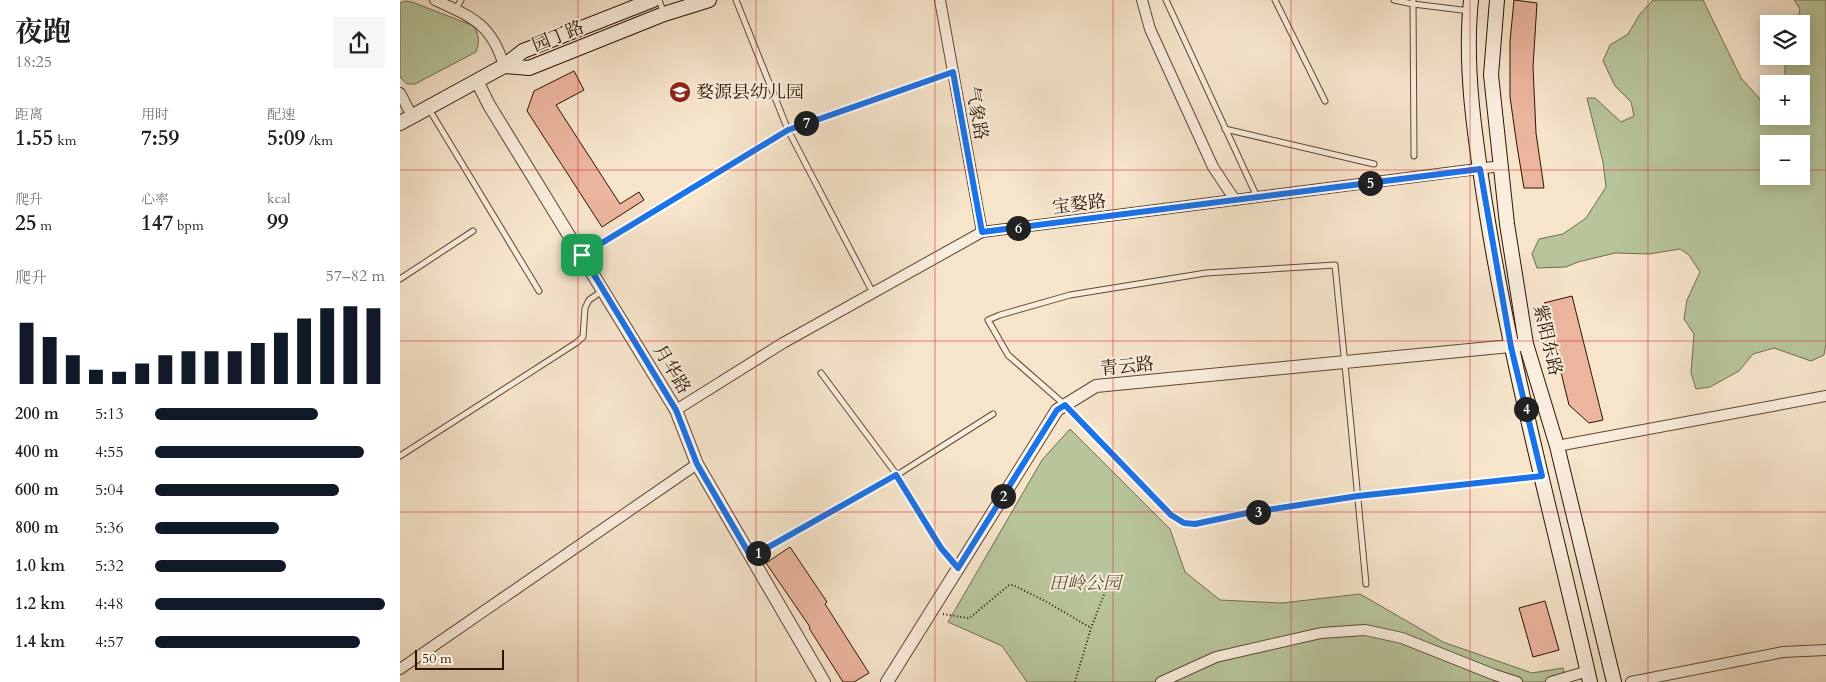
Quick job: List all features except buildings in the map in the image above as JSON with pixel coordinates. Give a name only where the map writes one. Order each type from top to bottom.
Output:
[{"type":"main road","name":"园丁路","points":[[406,119],[504,66],[523,51],[653,0]]},
{"type":"main road","name":"园丁路","points":[[504,66],[529,68],[664,14],[709,0]]},
{"type":"main road","name":"紫阳东路","points":[[1497,0],[1491,75],[1507,224],[1526,344],[1557,446],[1614,682]]},
{"type":"main road","name":"紫阳东路","points":[[1471,6],[1469,24],[1473,124],[1511,347],[1589,677]]},
{"type":"street","points":[[435,0],[458,5],[483,26],[493,38],[504,66]]},
{"type":"street","name":"气象路","points":[[940,0],[982,232]]},
{"type":"street","points":[[1142,0],[1150,28],[1213,166],[1235,200]]},
{"type":"street","name":"月华路","points":[[477,81],[489,105],[676,410],[697,464],[824,682]]},
{"type":"street","points":[[400,94],[406,119]]},
{"type":"street","name":"宝婺路","points":[[676,410],[783,343],[982,232],[1501,166]]},
{"type":"street","name":"青云路","points":[[887,682],[1057,410],[1096,386],[1511,347],[1526,344]]},
{"type":"street","points":[[1557,446],[1826,396]]},
{"type":"street","points":[[400,669],[697,464]]},
{"type":"street","points":[[1161,682],[1216,656],[1321,633],[1365,630],[1402,638],[1517,682]]},
{"type":"street","points":[[1631,682],[1783,652],[1826,650]]},
{"type":"street","points":[[1551,682],[1589,677]]},
{"type":"lane","points":[[659,0],[664,14]]},
{"type":"lane","points":[[736,0],[788,130],[873,293]]},
{"type":"lane","points":[[1166,0],[1257,198]]},
{"type":"lane","points":[[1275,0],[1325,101]]},
{"type":"lane","points":[[1394,0],[1471,6]]},
{"type":"lane","points":[[1413,2],[1414,156]]},
{"type":"lane","points":[[582,255],[788,130],[953,72]]},
{"type":"lane","points":[[428,107],[538,291]]},
{"type":"lane","points":[[1225,129],[1374,164]]},
{"type":"lane","points":[[400,279],[473,231]]},
{"type":"lane","points":[[1366,584],[1358,496],[1335,265],[1206,273],[1070,295],[988,320],[1008,354],[1065,405],[1171,515],[1184,523],[1195,524],[1247,513],[1358,496],[1542,476]]},
{"type":"lane","points":[[400,456],[576,343],[583,337],[585,308],[589,300],[604,291]]},
{"type":"lane","points":[[821,373],[896,475],[941,548],[958,568]]},
{"type":"lane","points":[[751,557],[896,475],[993,414]]},
{"type":"path","points":[[1075,682],[1091,628],[1112,574]]},
{"type":"path","points":[[931,611],[968,618],[1009,585],[1013,585],[1047,602],[1091,628]]},
{"type":"green space","points":[[1653,0],[1703,0],[1741,78],[1760,99],[1760,125],[1810,125],[1810,75],[1785,75],[1785,65],[1810,65],[1810,15],[1799,15],[1800,9],[1794,0],[1826,0],[1826,344],[1824,355],[1811,361],[1774,348],[1753,354],[1739,371],[1710,387],[1696,389],[1691,373],[1694,334],[1684,319],[1687,300],[1700,272],[1689,255],[1680,249],[1649,254],[1615,253],[1578,262],[1566,267],[1537,268],[1532,254],[1539,239],[1563,234],[1586,218],[1606,187],[1603,162],[1587,98],[1595,98],[1621,122],[1634,116],[1631,102],[1615,86],[1603,61],[1610,45],[1628,34],[1640,14]]},
{"type":"green space","points":[[405,1],[474,26],[478,39],[476,52],[415,84],[407,84],[400,77],[400,3]]},
{"type":"green space","name":"田岭公园","points":[[1070,429],[1170,529],[1185,572],[1220,600],[1282,603],[1360,594],[1443,642],[1532,673],[1563,668],[1566,682],[1027,682],[1002,646],[948,622],[1042,460]]},
{"type":"place","name":"婺源县幼儿园","points":[[680,92]]},
{"type":"route","points":[[953,72],[982,232],[1480,169],[1488,225],[1511,347],[1542,476],[1358,496],[1247,513],[1195,524],[1184,523],[1171,515],[1065,405],[1057,410],[958,568],[941,548],[896,475],[751,557],[697,464],[676,410],[582,255],[788,130],[953,72]]}]
